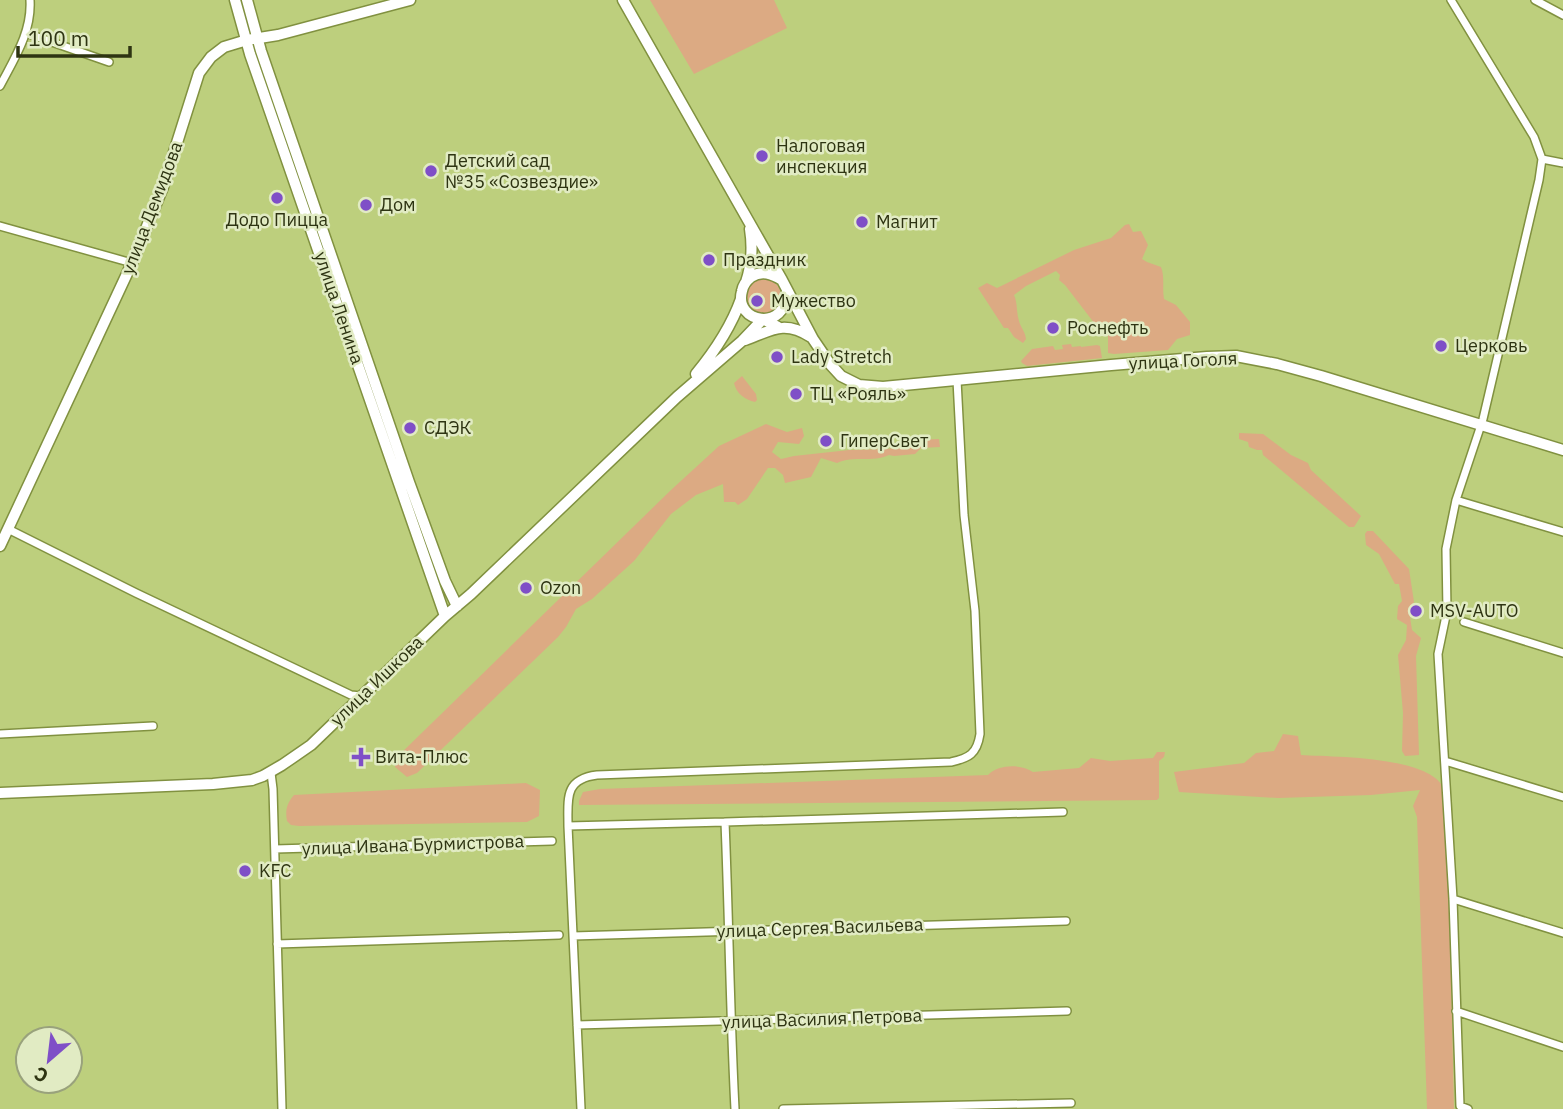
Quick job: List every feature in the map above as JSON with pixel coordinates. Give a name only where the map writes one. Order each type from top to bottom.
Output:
[{"type":"street","points":[[0,86],[22,45],[30,17],[30,0]]},
{"type":"street","name":"улица Ленина","points":[[235,0],[252,39],[444,616]]},
{"type":"street","name":"улица Ленина","points":[[247,0],[252,39],[261,51],[272,81],[409,482],[457,606]]},
{"type":"street","name":"улица Демидова","points":[[0,546],[132,262],[163,187],[199,74],[205,64],[224,47],[410,0]]},
{"type":"street","points":[[622,0],[784,284],[786,302],[783,310],[774,317],[763,319]]},
{"type":"street","points":[[1451,0],[1534,137],[1542,159],[1481,425],[1456,500],[1446,549],[1447,611],[1438,654],[1460,1106],[1468,1109]]},
{"type":"street","points":[[1535,0],[1563,15]]},
{"type":"street","points":[[26,33],[109,62]]},
{"type":"street","points":[[1542,159],[1563,163]]},
{"type":"street","points":[[748,219],[752,255],[750,270],[741,294],[742,305],[751,316],[778,327]]},
{"type":"street","points":[[0,226],[132,262]]},
{"type":"street","points":[[746,282],[762,273],[770,274],[784,284]]},
{"type":"street","name":"улица Гоголя","points":[[784,284],[813,339],[835,370],[859,385],[883,387],[1236,356],[1310,373],[1563,450]]},
{"type":"street","name":"улица Ишкова","points":[[677,397],[711,356],[728,330],[741,299]]},
{"type":"street","name":"улица Ишкова","points":[[0,793],[213,784],[252,780],[271,773],[311,745],[444,616],[763,319]]},
{"type":"street","points":[[742,341],[778,327],[802,331],[813,339]]},
{"type":"street","points":[[581,1109],[568,826],[569,794],[575,783],[585,777],[951,762],[970,756],[979,742],[975,611],[964,514],[957,380]]},
{"type":"street","points":[[1456,500],[1563,532]]},
{"type":"street","points":[[8,528],[136,593],[351,695],[361,696]]},
{"type":"street","points":[[1464,622],[1563,653]]},
{"type":"street","points":[[0,734],[153,726]]},
{"type":"street","points":[[1445,761],[1563,797]]},
{"type":"street","points":[[271,773],[282,1109]]},
{"type":"street","points":[[568,826],[1063,811]]},
{"type":"street","points":[[725,822],[734,1109]]},
{"type":"street","name":"улица Ивана Бурмистрова","points":[[275,849],[552,841]]},
{"type":"street","points":[[1452,899],[1563,933]]},
{"type":"street","name":"улица Сергея Васильева","points":[[573,936],[1066,921]]},
{"type":"street","points":[[277,944],[559,935]]},
{"type":"street","name":"улица Василия Петрова","points":[[577,1025],[1067,1011]]},
{"type":"street","points":[[1456,1011],[1563,1047]]},
{"type":"street","points":[[783,1109],[1071,1103]]},
{"type":"shaded area","points":[[650,0],[774,0],[787,28],[694,74]]},
{"type":"shaded area","points":[[1129,224],[1133,232],[1141,231],[1148,245],[1142,259],[1161,267],[1164,299],[1176,305],[1190,322],[1190,335],[1177,339],[1168,350],[1108,353],[1108,331],[1098,328],[1059,280],[1060,275],[1056,271],[1014,295],[1026,339],[1023,343],[1014,337],[1008,328],[1004,328],[978,288],[987,283],[997,288],[1074,250],[1111,238]]},
{"type":"shaded area","points":[[764,279],[776,284],[781,296],[776,308],[764,313],[752,308],[747,296],[752,284]]},
{"type":"shaded area","points":[[1071,344],[1072,347],[1100,346],[1102,358],[1027,366],[1021,361],[1032,349],[1053,346],[1055,350],[1063,349],[1062,345]]},
{"type":"shaded area","points":[[742,376],[756,394],[755,402],[742,396],[735,387],[734,383]]},
{"type":"shaded area","points":[[766,424],[787,432],[802,428],[804,436],[799,444],[778,442],[772,452],[781,459],[849,450],[887,449],[904,446],[910,440],[939,439],[940,447],[921,448],[915,454],[837,463],[821,458],[811,477],[785,483],[783,475],[775,468],[768,468],[747,499],[738,505],[735,502],[724,502],[723,484],[696,495],[671,514],[634,561],[592,599],[576,609],[558,637],[417,773],[407,777],[395,767],[396,758],[671,490],[719,446]]},
{"type":"shaded area","points":[[1239,433],[1263,434],[1291,455],[1308,463],[1311,470],[1361,516],[1354,527],[1349,527],[1263,455],[1262,450],[1249,447],[1248,442],[1239,439]]},
{"type":"shaded area","points":[[1367,531],[1373,531],[1409,569],[1414,602],[1409,611],[1412,630],[1421,638],[1416,656],[1419,755],[1405,756],[1402,751],[1403,713],[1398,655],[1406,640],[1407,625],[1397,619],[1398,606],[1402,601],[1399,584],[1395,584],[1379,554],[1366,545]]},
{"type":"shaded area","points":[[1283,734],[1298,736],[1301,755],[1399,764],[1419,769],[1434,777],[1443,787],[1447,803],[1454,1109],[1427,1109],[1417,817],[1413,806],[1420,790],[1371,795],[1278,798],[1179,792],[1174,772],[1244,763],[1256,753],[1274,751]]},
{"type":"shaded area","points":[[1157,752],[1165,752],[1159,761],[1157,800],[579,805],[583,792],[600,789],[988,775],[1010,766],[1033,772],[1079,768],[1091,758],[1110,761],[1153,758]]},
{"type":"shaded area","points":[[526,783],[540,790],[539,816],[527,822],[299,826],[291,825],[287,821],[287,807],[294,795]]},
{"type":"place","name":"Налоговая инспекция","points":[[762,156]]},
{"type":"place","name":"Детский сад №35 «Созвездие»","points":[[431,171]]},
{"type":"place","name":"Додо Пицца","points":[[277,198]]},
{"type":"place","name":"Дом","points":[[366,205]]},
{"type":"place","name":"Магнит","points":[[862,222]]},
{"type":"place","name":"Праздник","points":[[709,260]]},
{"type":"place","name":"Мужество","points":[[757,301]]},
{"type":"place","name":"Роснефть","points":[[1053,328]]},
{"type":"place","name":"Церковь","points":[[1441,346]]},
{"type":"place","name":"Lady Stretch","points":[[777,357]]},
{"type":"place","name":"ТЦ «Рояль»","points":[[796,394]]},
{"type":"place","name":"СДЭК","points":[[410,428]]},
{"type":"place","name":"ГиперСвет","points":[[826,441]]},
{"type":"place","name":"Ozon","points":[[526,588]]},
{"type":"place","name":"MSV-AUTO","points":[[1416,611]]},
{"type":"place","name":"Вита-Плюс","points":[[361,757]]},
{"type":"place","name":"KFC","points":[[245,871]]}]
